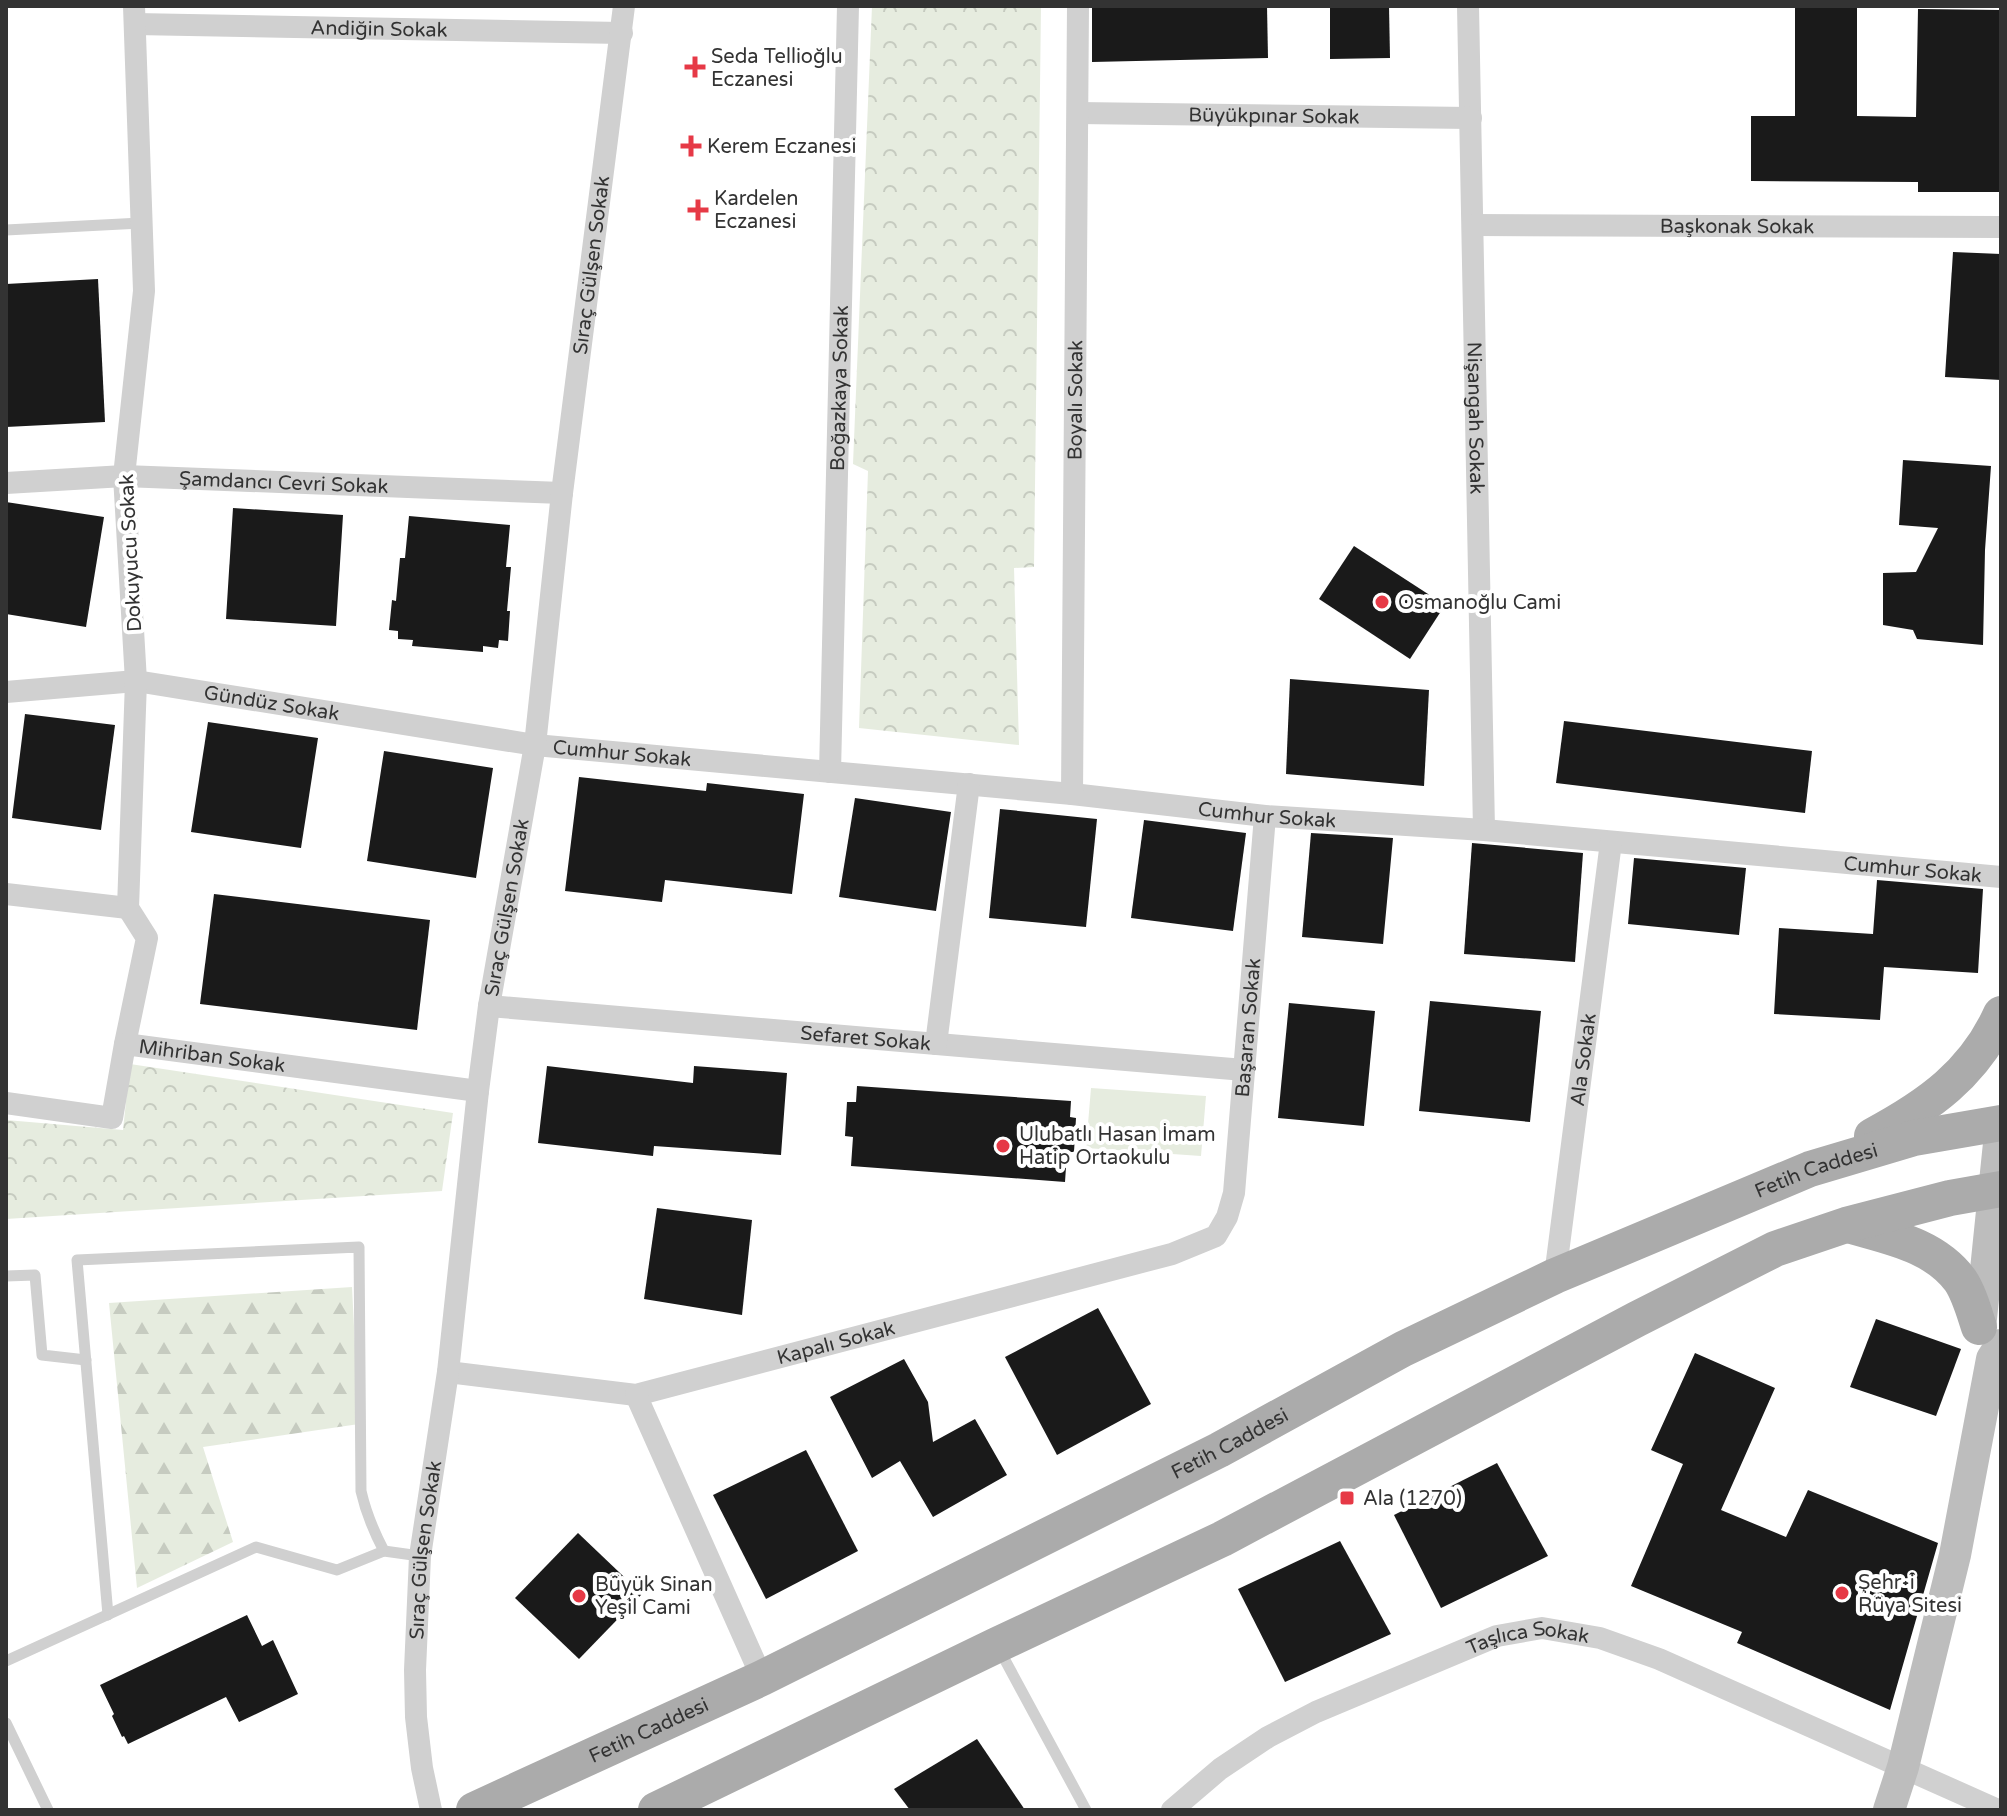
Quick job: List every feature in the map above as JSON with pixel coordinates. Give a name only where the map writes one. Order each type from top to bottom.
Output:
[{"type":"main road","points":[[1810,1169],[1918,1110],[1946,1089],[1970,1065],[2001,1014]]},
{"type":"main road","name":"Fetih Caddesi","points":[[474,1810],[762,1678],[1219,1450],[1403,1349],[1555,1276],[1810,1169],[1914,1138],[2001,1124]]},
{"type":"main road","points":[[656,1810],[1222,1539],[1775,1249],[1846,1225],[1997,1189]]},
{"type":"main road","points":[[1846,1225],[1910,1243],[1944,1263],[1961,1282],[1993,1348]]},
{"type":"street","name":"Sıraç Gülşen Sokak","points":[[431,1810],[416,1717],[420,1556],[448,1372],[489,1006],[535,745],[562,493],[624,6]]},
{"type":"street","name":"Boğazkaya Sokak","points":[[830,772],[848,6]]},
{"type":"street","name":"Boyalı Sokak","points":[[1072,794],[1078,6]]},
{"type":"street","name":"Nişangah Sokak","points":[[1468,6],[1484,830]]},
{"type":"street","name":"Andiğin Sokak","points":[[134,15],[622,33]]},
{"type":"street","name":"Dokuyucu Sokak","points":[[125,1044],[147,938],[128,908],[136,681],[124,476],[144,291],[134,15]]},
{"type":"street","name":"Büyükpınar Sokak","points":[[1078,113],[1471,118]]},
{"type":"street","name":"Başkonak Sokak","points":[[1473,225],[2001,227]]},
{"type":"street","name":"Şamdancı Cevri Sokak","points":[[6,483],[124,476],[562,493]]},
{"type":"street","name":"Gündüz Sokak","points":[[6,692],[136,681],[535,745]]},
{"type":"street","name":"Cumhur Sokak","points":[[535,745],[1072,794],[1265,816],[1484,830],[2001,877]]},
{"type":"street","points":[[936,1044],[969,784]]},
{"type":"street","name":"Başaran Sokak","points":[[1216,1236],[1227,1217],[1234,1193],[1265,816]]},
{"type":"street","name":"Ala Sokak","points":[[1555,1276],[1611,842]]},
{"type":"street","points":[[6,894],[128,908]]},
{"type":"street","name":"Sefaret Sokak","points":[[489,1006],[1244,1070]]},
{"type":"street","name":"Mihriban Sokak","points":[[6,1103],[112,1118],[125,1044],[478,1091]]},
{"type":"street","points":[[1889,1810],[1903,1767],[1955,1555],[1993,1348],[2001,1124]]},
{"type":"street","name":"Kapalı Sokak","points":[[448,1372],[636,1395],[1172,1254],[1216,1236]]},
{"type":"street","points":[[636,1395],[762,1678]]},
{"type":"street","name":"Taşlıca Sokak","points":[[1172,1810],[1220,1769],[1268,1737],[1316,1712],[1497,1636],[1542,1628],[1600,1638],[1659,1659],[1998,1810]]},
{"type":"lane","points":[[6,230],[141,223]]},
{"type":"lane","points":[[108,1615],[77,1260],[359,1247],[361,1491],[369,1520],[384,1551]]},
{"type":"lane","points":[[6,1276],[35,1275],[42,1355],[86,1360]]},
{"type":"lane","points":[[6,1661],[256,1547],[337,1570],[384,1551],[420,1556]]},
{"type":"lane","points":[[997,1645],[1086,1810]]},
{"type":"lane","points":[[6,1723],[48,1810]]},
{"type":"green space","points":[[872,6],[1041,6],[1034,567],[1014,568],[1019,745],[859,728],[868,471],[853,464]]},
{"type":"green space","points":[[130,1064],[453,1113],[442,1191],[6,1219],[6,1120],[123,1130]]},
{"type":"green space","points":[[1091,1088],[1206,1096],[1201,1156],[1086,1148]]},
{"type":"green space","points":[[352,1287],[359,1424],[203,1447],[233,1542],[137,1588],[109,1303]]},
{"type":"building","points":[[1092,6],[1267,6],[1268,58],[1092,62]]},
{"type":"building","points":[[1330,6],[1389,6],[1390,58],[1330,59]]},
{"type":"building","points":[[1795,6],[1857,6],[1857,116],[1916,117],[1918,9],[2001,10],[2001,192],[1918,192],[1918,182],[1751,181],[1751,116],[1795,116]]},
{"type":"building","points":[[1953,252],[2001,254],[2001,380],[1945,377]]},
{"type":"building","points":[[98,279],[105,422],[6,427],[6,284]]},
{"type":"building","points":[[1903,460],[1991,466],[1983,645],[1917,639],[1913,630],[1883,625],[1883,573],[1916,572],[1938,528],[1899,525]]},
{"type":"building","points":[[6,502],[104,517],[86,627],[6,614]]},
{"type":"building","points":[[233,508],[343,515],[336,626],[226,619]]},
{"type":"building","points":[[409,516],[510,525],[506,567],[511,567],[508,641],[499,640],[498,648],[483,646],[483,652],[412,646],[413,640],[398,639],[398,631],[389,630],[392,600],[396,601],[400,558],[405,558]]},
{"type":"building","name":"Osmanoğlu Cami","points":[[1354,546],[1445,605],[1410,659],[1319,599]]},
{"type":"building","points":[[1290,679],[1429,690],[1424,786],[1286,774]]},
{"type":"building","points":[[25,714],[115,725],[101,830],[12,818]]},
{"type":"building","points":[[1564,721],[1812,751],[1805,813],[1556,783]]},
{"type":"building","points":[[208,722],[318,738],[301,848],[191,832]]},
{"type":"building","points":[[384,751],[493,768],[476,878],[367,861]]},
{"type":"building","points":[[579,777],[706,791],[707,783],[804,794],[792,894],[665,880],[662,902],[565,891]]},
{"type":"building","points":[[855,798],[951,812],[936,911],[839,897]]},
{"type":"building","points":[[1000,809],[1097,819],[1086,927],[989,918]]},
{"type":"building","points":[[1144,820],[1246,833],[1233,931],[1131,918]]},
{"type":"building","points":[[1311,833],[1393,838],[1383,944],[1302,937]]},
{"type":"building","points":[[1472,843],[1583,853],[1575,962],[1464,954]]},
{"type":"building","points":[[1634,858],[1746,868],[1739,935],[1628,924]]},
{"type":"building","points":[[1877,880],[1983,889],[1978,973],[1884,967],[1880,1020],[1774,1014],[1779,928],[1873,934]]},
{"type":"building","points":[[214,894],[430,920],[417,1030],[200,1004]]},
{"type":"building","points":[[1430,1001],[1541,1011],[1530,1122],[1419,1111]]},
{"type":"building","points":[[1289,1003],[1375,1011],[1364,1126],[1278,1118]]},
{"type":"building","points":[[547,1066],[693,1083],[694,1066],[787,1073],[781,1155],[654,1146],[653,1156],[538,1143]]},
{"type":"building","points":[[857,1086],[1071,1101],[1070,1117],[1076,1118],[1074,1152],[1067,1152],[1065,1182],[851,1166],[853,1137],[845,1136],[847,1102],[856,1102]]},
{"type":"building","points":[[657,1208],[752,1220],[742,1315],[644,1299]]},
{"type":"building","points":[[1098,1308],[1151,1404],[1057,1455],[1005,1357]]},
{"type":"building","points":[[1876,1319],[1961,1349],[1936,1416],[1850,1387]]},
{"type":"building","points":[[1695,1353],[1775,1388],[1721,1510],[1786,1537],[1808,1490],[1938,1543],[1890,1710],[1737,1643],[1742,1632],[1631,1586],[1683,1464],[1651,1450]]},
{"type":"building","points":[[904,1359],[928,1402],[933,1442],[975,1419],[1007,1475],[933,1517],[900,1461],[872,1478],[830,1397]]},
{"type":"building","points":[[806,1450],[858,1551],[766,1599],[713,1495]]},
{"type":"building","points":[[1497,1463],[1548,1556],[1441,1608],[1394,1515]]},
{"type":"building","name":"Büyük Sinan Yeşil Cami","points":[[578,1533],[642,1594],[579,1659],[515,1598]]},
{"type":"building","points":[[1340,1541],[1391,1634],[1285,1682],[1238,1589]]},
{"type":"building","points":[[247,1615],[262,1646],[273,1640],[298,1694],[239,1722],[226,1697],[128,1744],[112,1716],[114,1714],[100,1685]]},
{"type":"building","points":[[977,1739],[1025,1810],[910,1810],[894,1789]]},
{"type":"place","name":"Seda Tellioğlu Eczanesi","points":[[695,67]]},
{"type":"place","name":"Kerem Eczanesi","points":[[691,146]]},
{"type":"place","name":"Kardelen Eczanesi","points":[[698,210]]},
{"type":"place","name":"Osmanoğlu Cami","points":[[1382,602]]},
{"type":"place","name":"Ulubatlı Hasan İmam Hatip Ortaokulu","points":[[1003,1146]]},
{"type":"place","name":"Ala (1270)","points":[[1347,1498]]},
{"type":"place","name":"Şehr-i Rüya Sitesi","points":[[1842,1593]]},
{"type":"place","name":"Büyük Sinan Yeşil Cami","points":[[579,1596]]}]
